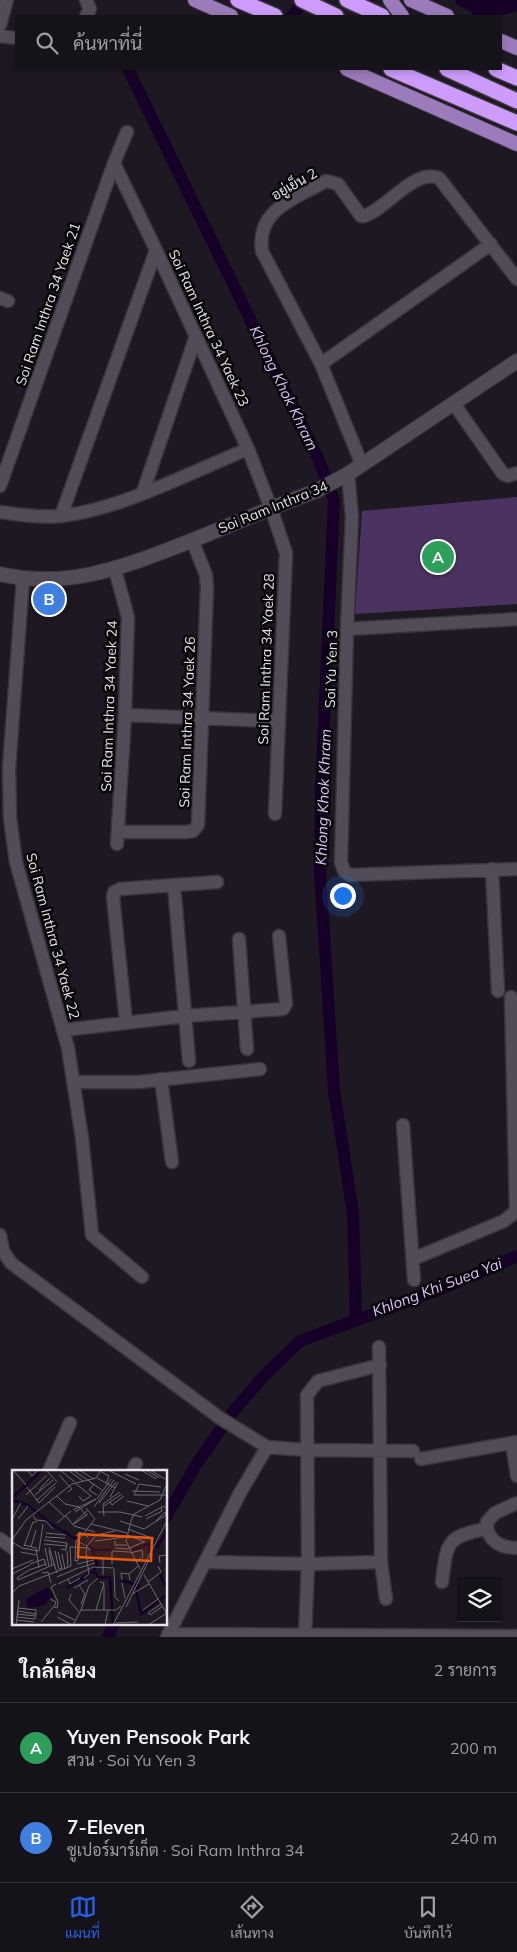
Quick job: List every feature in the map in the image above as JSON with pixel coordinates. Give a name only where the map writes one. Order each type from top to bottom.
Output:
[{"type":"highway","points":[[238,0],[272,15]]},
{"type":"highway","points":[[302,0],[334,15]]},
{"type":"highway","points":[[346,0],[380,15]]},
{"type":"highway","points":[[393,70],[517,122]]},
{"type":"highway","points":[[449,70],[517,101]]},
{"type":"highway","points":[[498,70],[517,78]]},
{"type":"main road","points":[[195,0],[229,15]]},
{"type":"main road","points":[[390,0],[401,15]]},
{"type":"main road","points":[[413,0],[445,15]]},
{"type":"main road","points":[[502,40],[517,48]]},
{"type":"main road","points":[[349,70],[517,144]]},
{"type":"street","points":[[0,24],[7,0]]},
{"type":"street","points":[[86,0],[90,9],[87,15]]},
{"type":"street","points":[[0,36],[15,38]]},
{"type":"street","name":"Soi Ram Inthra 34 Yaek 21","points":[[0,486],[114,163],[127,132]]},
{"type":"street","name":"Soi Ram Inthra 34 Yaek 23","points":[[114,163],[248,449],[272,508]]},
{"type":"street","name":"อยู่เย็น 2","points":[[321,364],[262,251],[262,231],[267,218],[279,208],[326,181],[338,184],[361,216],[364,216],[422,177],[434,176],[439,178],[491,244]]},
{"type":"street","points":[[362,465],[321,364],[491,244],[517,279]]},
{"type":"street","points":[[61,516],[156,250]]},
{"type":"street","points":[[143,492],[196,336]]},
{"type":"street","name":"Soi Ram Inthra 34","points":[[0,574],[23,579],[58,579],[115,570],[316,491],[342,478],[517,361]]},
{"type":"street","points":[[454,404],[503,474],[508,476],[517,473]]},
{"type":"street","points":[[0,512],[26,516],[61,516],[106,506],[248,449]]},
{"type":"street","name":"Soi Yu Yen 3","points":[[342,478],[352,517],[341,862],[344,870],[350,874],[517,869]]},
{"type":"street","name":"Soi Ram Inthra 34 Yaek 28","points":[[272,508],[286,553],[275,814]]},
{"type":"street","name":"Soi Ram Inthra 34 Yaek 26","points":[[118,838],[193,831],[198,825],[207,587],[206,575],[192,540]]},
{"type":"street","name":"Soi Ram Inthra 34 Yaek 24","points":[[115,570],[128,617],[118,838]]},
{"type":"street","name":"Soi Ram Inthra 34 Yaek 22","points":[[23,579],[9,768],[10,818],[16,862],[64,1030],[73,1082],[92,1235],[142,1276]]},
{"type":"street","points":[[347,628],[517,619]]},
{"type":"street","points":[[125,715],[278,721]]},
{"type":"street","points":[[492,869],[498,991]]},
{"type":"street","points":[[126,1022],[114,892],[120,889],[216,882]]},
{"type":"street","points":[[174,885],[189,1061]]},
{"type":"street","points":[[64,1030],[185,1016],[282,1010],[286,1006],[279,936]]},
{"type":"street","points":[[239,939],[246,1013],[247,1049]]},
{"type":"street","points":[[413,1259],[504,1221],[516,1210],[511,997]]},
{"type":"street","points":[[73,1082],[139,1082],[260,1068]]},
{"type":"street","points":[[161,1079],[172,1162]]},
{"type":"street","points":[[403,1124],[414,1280]]},
{"type":"street","points":[[0,1236],[3,1251],[11,1263],[226,1421],[267,1447],[306,1450],[381,1450],[417,1455],[514,1442],[517,1476]]},
{"type":"street","points":[[380,1347],[382,1562],[386,1599]]},
{"type":"street","points":[[305,1636],[308,1564],[306,1400],[313,1384],[326,1378],[380,1365]]},
{"type":"street","points":[[49,1470],[70,1423]]},
{"type":"street","points":[[267,1447],[240,1493],[167,1636],[517,1636]]},
{"type":"street","points":[[517,1503],[495,1513],[487,1522],[486,1529],[489,1537],[498,1544],[517,1548]]},
{"type":"street","points":[[442,1582],[445,1556],[451,1543],[458,1536],[486,1529]]},
{"type":"street","points":[[205,1562],[308,1564],[382,1562]]},
{"type":"shaded area","points":[[517,497],[517,604],[355,614],[362,511]]},
{"type":"waterway","name":"Khlong Khok Khram","points":[[293,15],[306,0]]},
{"type":"waterway","points":[[461,0],[482,10]]},
{"type":"waterway","points":[[482,10],[517,0]]},
{"type":"waterway","name":"Khlong Khok Khram","points":[[128,70],[318,458],[334,500],[321,790],[320,873],[334,1090],[353,1213],[356,1318]]},
{"type":"waterway","name":"Khlong Khok Khram","points":[[168,1514],[196,1465],[232,1413],[263,1377],[300,1341],[441,1289],[517,1256]]},
{"type":"waterway","name":"Khlong Khok Khram","points":[[108,1637],[114,1624]]},
{"type":"place","name":"Yuyen Pensook Park","points":[[438,557]]},
{"type":"place","name":"7-Eleven","points":[[49,599]]},
{"type":"water label","name":"Khlong Khi Suea Yai","points":[[437,1287]]}]
